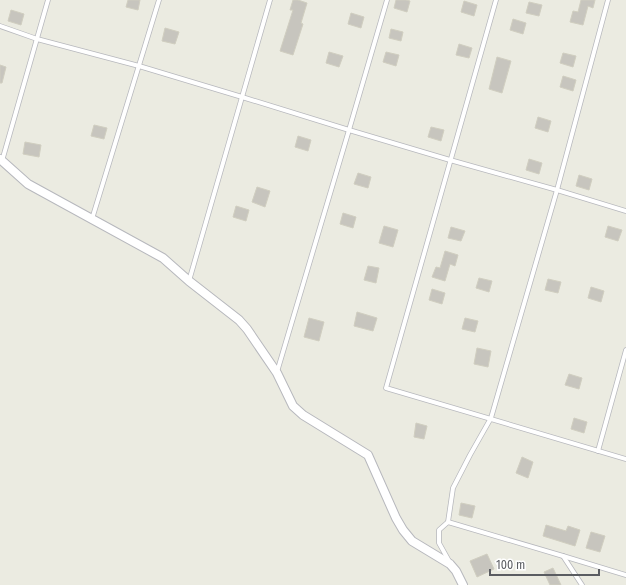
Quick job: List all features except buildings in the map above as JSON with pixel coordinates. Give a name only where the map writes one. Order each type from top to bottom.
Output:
[{"type":"street","points":[[1,160],[28,184],[163,258],[189,281],[239,320],[247,329],[277,373],[293,406],[303,415],[368,455],[396,518],[403,530],[412,541],[450,564],[456,571],[463,585]]},
{"type":"lane","points":[[1,160],[48,0]]},
{"type":"lane","points":[[92,219],[159,0]]},
{"type":"lane","points":[[189,281],[270,0]]},
{"type":"lane","points":[[277,373],[386,0]]},
{"type":"lane","points":[[496,0],[386,388],[626,459]]},
{"type":"lane","points":[[450,564],[439,543],[439,530],[448,522],[453,488],[491,418],[557,190],[608,0]]},
{"type":"lane","points":[[0,26],[37,39],[138,66],[349,130],[626,211]]},
{"type":"lane","points":[[598,451],[626,350]]},
{"type":"lane","points":[[448,522],[626,575]]},
{"type":"lane","points":[[563,556],[582,585]]}]
